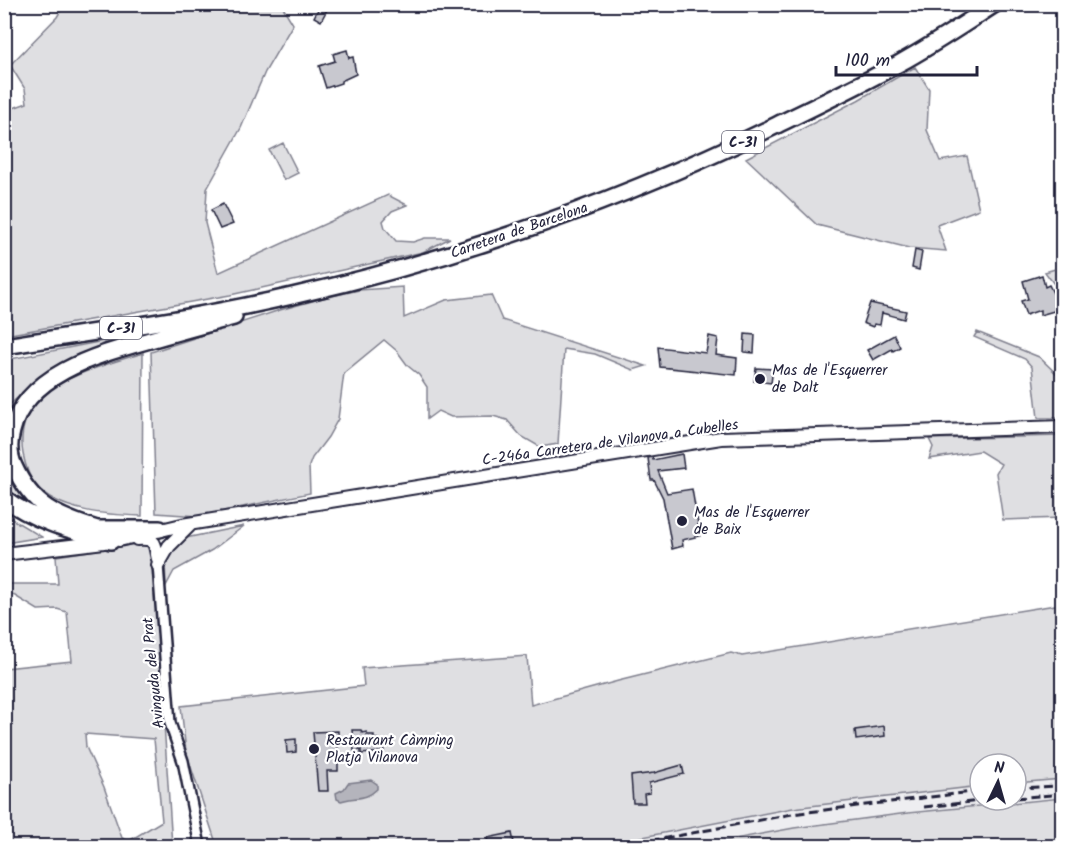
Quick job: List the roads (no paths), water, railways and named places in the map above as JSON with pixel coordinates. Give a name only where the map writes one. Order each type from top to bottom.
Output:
[{"type":"highway","name":"Carretera de Barcelona","points":[[4,346],[127,327],[293,296],[453,253],[556,218],[643,186],[812,109],[900,63],[995,4]]},
{"type":"highway","points":[[97,529],[63,518],[39,504],[22,484],[11,460],[10,440],[14,422],[28,400],[44,384],[92,357],[242,315],[293,296]]},
{"type":"highway","points":[[4,498],[27,513],[67,529],[115,540]]},
{"type":"highway","points":[[67,529],[163,528]]},
{"type":"main road","name":"C-246a Carretera de Vilanova a Cubelles","points":[[115,540],[163,528],[721,438],[1062,427]]},
{"type":"main road","points":[[158,562],[169,546],[191,524]]},
{"type":"main road","points":[[163,528],[171,540],[169,546]]},
{"type":"main road","points":[[158,562],[163,528]]},
{"type":"main road","points":[[4,554],[148,538],[156,545],[158,562]]},
{"type":"street","name":"Avinguda del Prat","points":[[158,562],[170,723],[183,761],[200,846]]},
{"type":"railway","points":[[1028,787],[1060,786]]},
{"type":"railway","points":[[624,846],[792,814],[968,792]]},
{"type":"railway","points":[[1028,797],[1062,794]]},
{"type":"railway","points":[[924,807],[968,802]]},
{"type":"place","name":"Mas de l'Esquerrer de Dalt","points":[[760,379]]},
{"type":"place","name":"Mas de l'Esquerrer de Baix","points":[[682,521]]},
{"type":"place","name":"Restaurant Càmping Platja Vilanova","points":[[314,749]]}]
